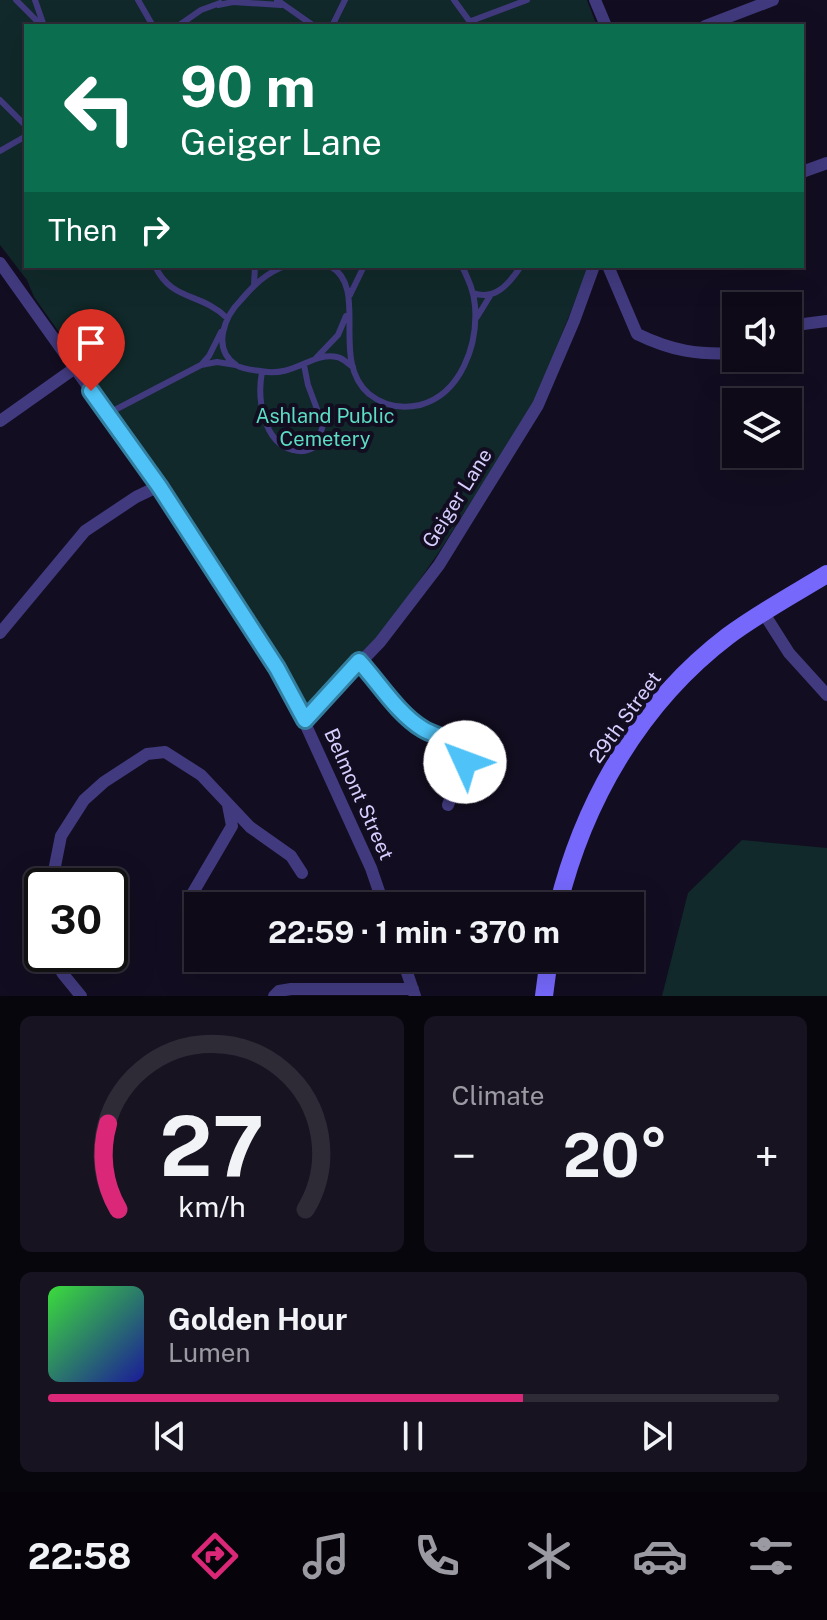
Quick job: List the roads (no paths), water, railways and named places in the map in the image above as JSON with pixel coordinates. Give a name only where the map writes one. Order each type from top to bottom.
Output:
[{"type":"street","points":[[595,0],[605,24]]},
{"type":"street","points":[[710,24],[773,0]]},
{"type":"street","points":[[804,171],[827,163]]},
{"type":"street","name":"Belmont Street","points":[[0,263],[159,486],[277,668],[305,720],[379,892]]},
{"type":"street","name":"Geiger Lane","points":[[305,720],[380,642],[439,565],[538,405],[593,268]]},
{"type":"street","points":[[609,268],[637,334],[655,343],[688,352],[722,354]]},
{"type":"street","points":[[802,324],[827,321]]},
{"type":"street","points":[[0,421],[75,368]]},
{"type":"street","points":[[0,633],[85,531],[136,497],[159,486]]},
{"type":"street","name":"29th Street","points":[[563,892],[587,816],[628,743],[660,701],[691,668],[728,636],[827,574]]},
{"type":"street","points":[[763,612],[789,653],[827,695]]},
{"type":"street","points":[[359,661],[407,717],[461,749],[465,762],[448,805]]},
{"type":"street","points":[[55,868],[61,836],[84,800],[104,782],[147,754],[165,752],[187,764],[218,791],[250,827],[291,856],[302,873]]},
{"type":"street","points":[[193,892],[232,826],[228,805]]},
{"type":"street","points":[[62,972],[81,996]]},
{"type":"street","points":[[274,996],[279,991],[291,989],[414,993],[407,972]]},
{"type":"street","points":[[544,996],[547,972]]},
{"type":"lane","points":[[16,0],[41,24]]},
{"type":"lane","points":[[35,0],[42,24]]},
{"type":"lane","points":[[138,0],[152,24]]},
{"type":"lane","points":[[333,24],[345,0]]},
{"type":"lane","points":[[454,0],[472,24],[527,0]]},
{"type":"lane","points":[[181,24],[201,10],[221,2],[279,2],[311,24]]},
{"type":"lane","points":[[0,100],[24,124]]},
{"type":"lane","points":[[0,151],[24,137]]},
{"type":"lane","points":[[156,268],[168,287],[207,302],[227,318]]},
{"type":"lane","points":[[254,285],[255,268]]},
{"type":"lane","points":[[201,365],[227,318],[254,285],[280,268]]},
{"type":"lane","points":[[332,268],[345,279],[350,295]]},
{"type":"lane","points":[[107,414],[201,365],[217,362],[262,372],[283,373],[304,365],[316,358],[338,335],[350,295],[363,268]]},
{"type":"lane","points":[[348,309],[353,367],[364,388],[388,405],[410,407],[432,402],[450,389],[463,370],[475,320],[473,293],[463,268]]},
{"type":"lane","points":[[473,293],[490,296],[499,292],[519,268]]},
{"type":"lane","points":[[475,320],[490,296]]},
{"type":"lane","points":[[221,332],[223,346],[236,365]]},
{"type":"lane","points":[[316,358],[338,357],[353,367]]},
{"type":"lane","points":[[262,372],[262,400],[271,434],[291,450],[306,451],[317,445],[323,425],[304,365]]},
{"type":"park label","name":"Ashland Public Cemetery","points":[[325,428]]}]
